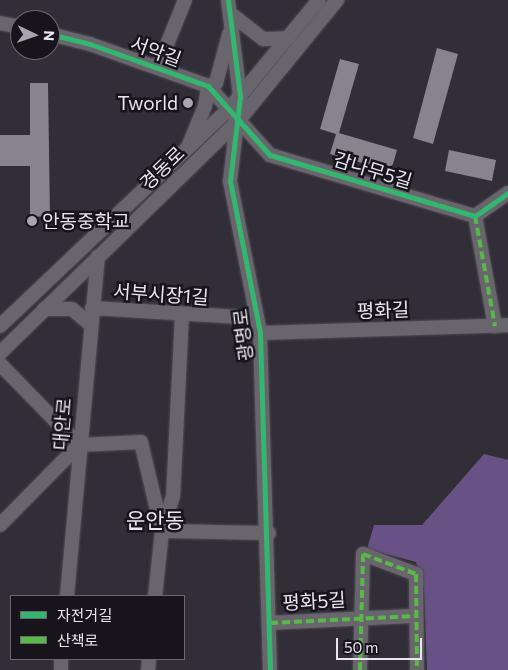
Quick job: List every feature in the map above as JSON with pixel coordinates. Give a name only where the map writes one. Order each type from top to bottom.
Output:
[{"type":"street","name":"서악길","points":[[158,67],[185,0]]},
{"type":"street","name":"광명로","points":[[228,0],[240,97],[240,119],[230,181],[260,333],[269,533],[270,670]]},
{"type":"street","name":"경동로","points":[[0,326],[229,109],[319,0]]},
{"type":"street","name":"경동로","points":[[0,353],[240,119],[337,0]]},
{"type":"street","points":[[185,152],[205,106],[208,86],[216,83],[231,16],[263,39],[288,38]]},
{"type":"street","name":"서악길","points":[[60,37],[158,67],[208,86],[240,119]]},
{"type":"street","name":"감나무5길","points":[[240,119],[270,155],[475,216]]},
{"type":"street","points":[[502,325],[475,216],[508,193]]},
{"type":"street","name":"대안로","points":[[66,595],[90,324],[98,256]]},
{"type":"street","name":"서부시장1길","points":[[92,308],[257,318]]},
{"type":"street","points":[[44,309],[72,309],[90,324]]},
{"type":"street","points":[[155,595],[162,530],[173,496],[182,314]]},
{"type":"street","name":"평화길","points":[[260,333],[502,325]]},
{"type":"street","points":[[0,364],[79,445]]},
{"type":"street","points":[[0,525],[79,445],[141,442],[162,530]]},
{"type":"street","points":[[162,530],[269,533]]},
{"type":"street","name":"평화5길","points":[[360,617],[363,554],[416,574],[417,670]]},
{"type":"street","name":"평화5길","points":[[270,623],[360,617],[416,616]]},
{"type":"street","points":[[360,617],[360,670]]},
{"type":"shaded area","points":[[484,454],[508,460],[508,670],[427,670],[424,588],[416,562],[367,549],[374,525],[422,525]]},
{"type":"building","points":[[437,48],[458,54],[433,144],[413,138]]},
{"type":"building","points":[[340,59],[359,64],[339,133],[397,150],[391,171],[330,154],[336,134],[320,129]]},
{"type":"building","points":[[30,83],[48,83],[50,216],[30,217],[30,166],[0,166],[0,135],[30,135]]},
{"type":"building","points":[[449,150],[496,160],[492,181],[445,171]]},
{"type":"marked path","points":[[475,216],[495,326]]},
{"type":"marked path","points":[[360,670],[363,554],[416,574],[417,670]]},
{"type":"marked path","points":[[270,623],[415,616]]},
{"type":"cycle path","points":[[228,0],[240,97],[230,181],[260,333],[270,670]]},
{"type":"cycle path","points":[[60,36],[90,44],[208,86],[270,155],[475,216],[508,193]]},
{"type":"place","name":"Tworld","points":[[188,103]]},
{"type":"place","name":"안동중학교","points":[[32,221]]},
{"type":"district","name":"운안동","points":[[155,520]]}]
